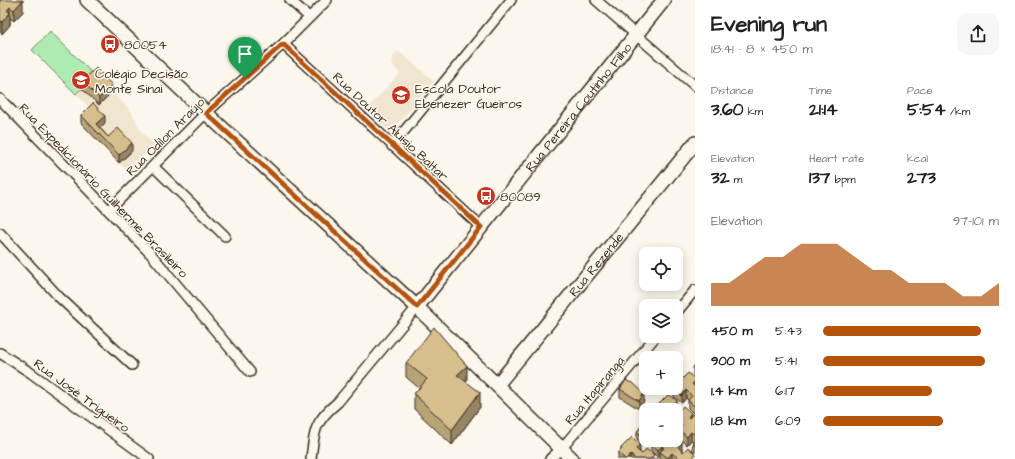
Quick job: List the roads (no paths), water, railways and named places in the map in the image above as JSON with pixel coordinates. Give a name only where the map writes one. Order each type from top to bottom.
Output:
[{"type":"street","points":[[87,0],[206,113],[417,307],[572,459]]},
{"type":"street","points":[[290,0],[309,17]]},
{"type":"street","name":"Rua Odilon Araújo","points":[[109,210],[206,113],[283,44],[327,0]]},
{"type":"street","points":[[392,146],[512,0]]},
{"type":"street","points":[[596,0],[695,86]]},
{"type":"street","name":"Rua Pereira Coutinho Filho","points":[[417,307],[664,0]]},
{"type":"street","name":"Rua Doutor Aluísio Baltar","points":[[283,44],[481,227]]},
{"type":"street","name":"Rua Expedicionário Guilherme Brasileiro","points":[[0,100],[150,253],[250,372]]},
{"type":"street","name":"Rua Rezende","points":[[497,385],[695,144]]},
{"type":"street","points":[[153,166],[225,236]]},
{"type":"street","points":[[0,233],[59,297],[132,365]]},
{"type":"street","points":[[683,305],[695,290]]},
{"type":"street","points":[[311,459],[314,438],[318,424],[323,416],[338,402],[417,307]]},
{"type":"street","name":"Rua Itapiranga","points":[[550,459],[562,448],[650,343]]},
{"type":"street","name":"Rua José Trigueiro","points":[[0,353],[31,373],[149,459]]},
{"type":"place","name":"80054","points":[[110,44]]},
{"type":"place","name":"Colégio Decisão Monte Sinai","points":[[81,80]]},
{"type":"place","name":"Escola Doutor Ebenezer Gueiros","points":[[401,95]]},
{"type":"place","name":"80089","points":[[486,196]]}]
